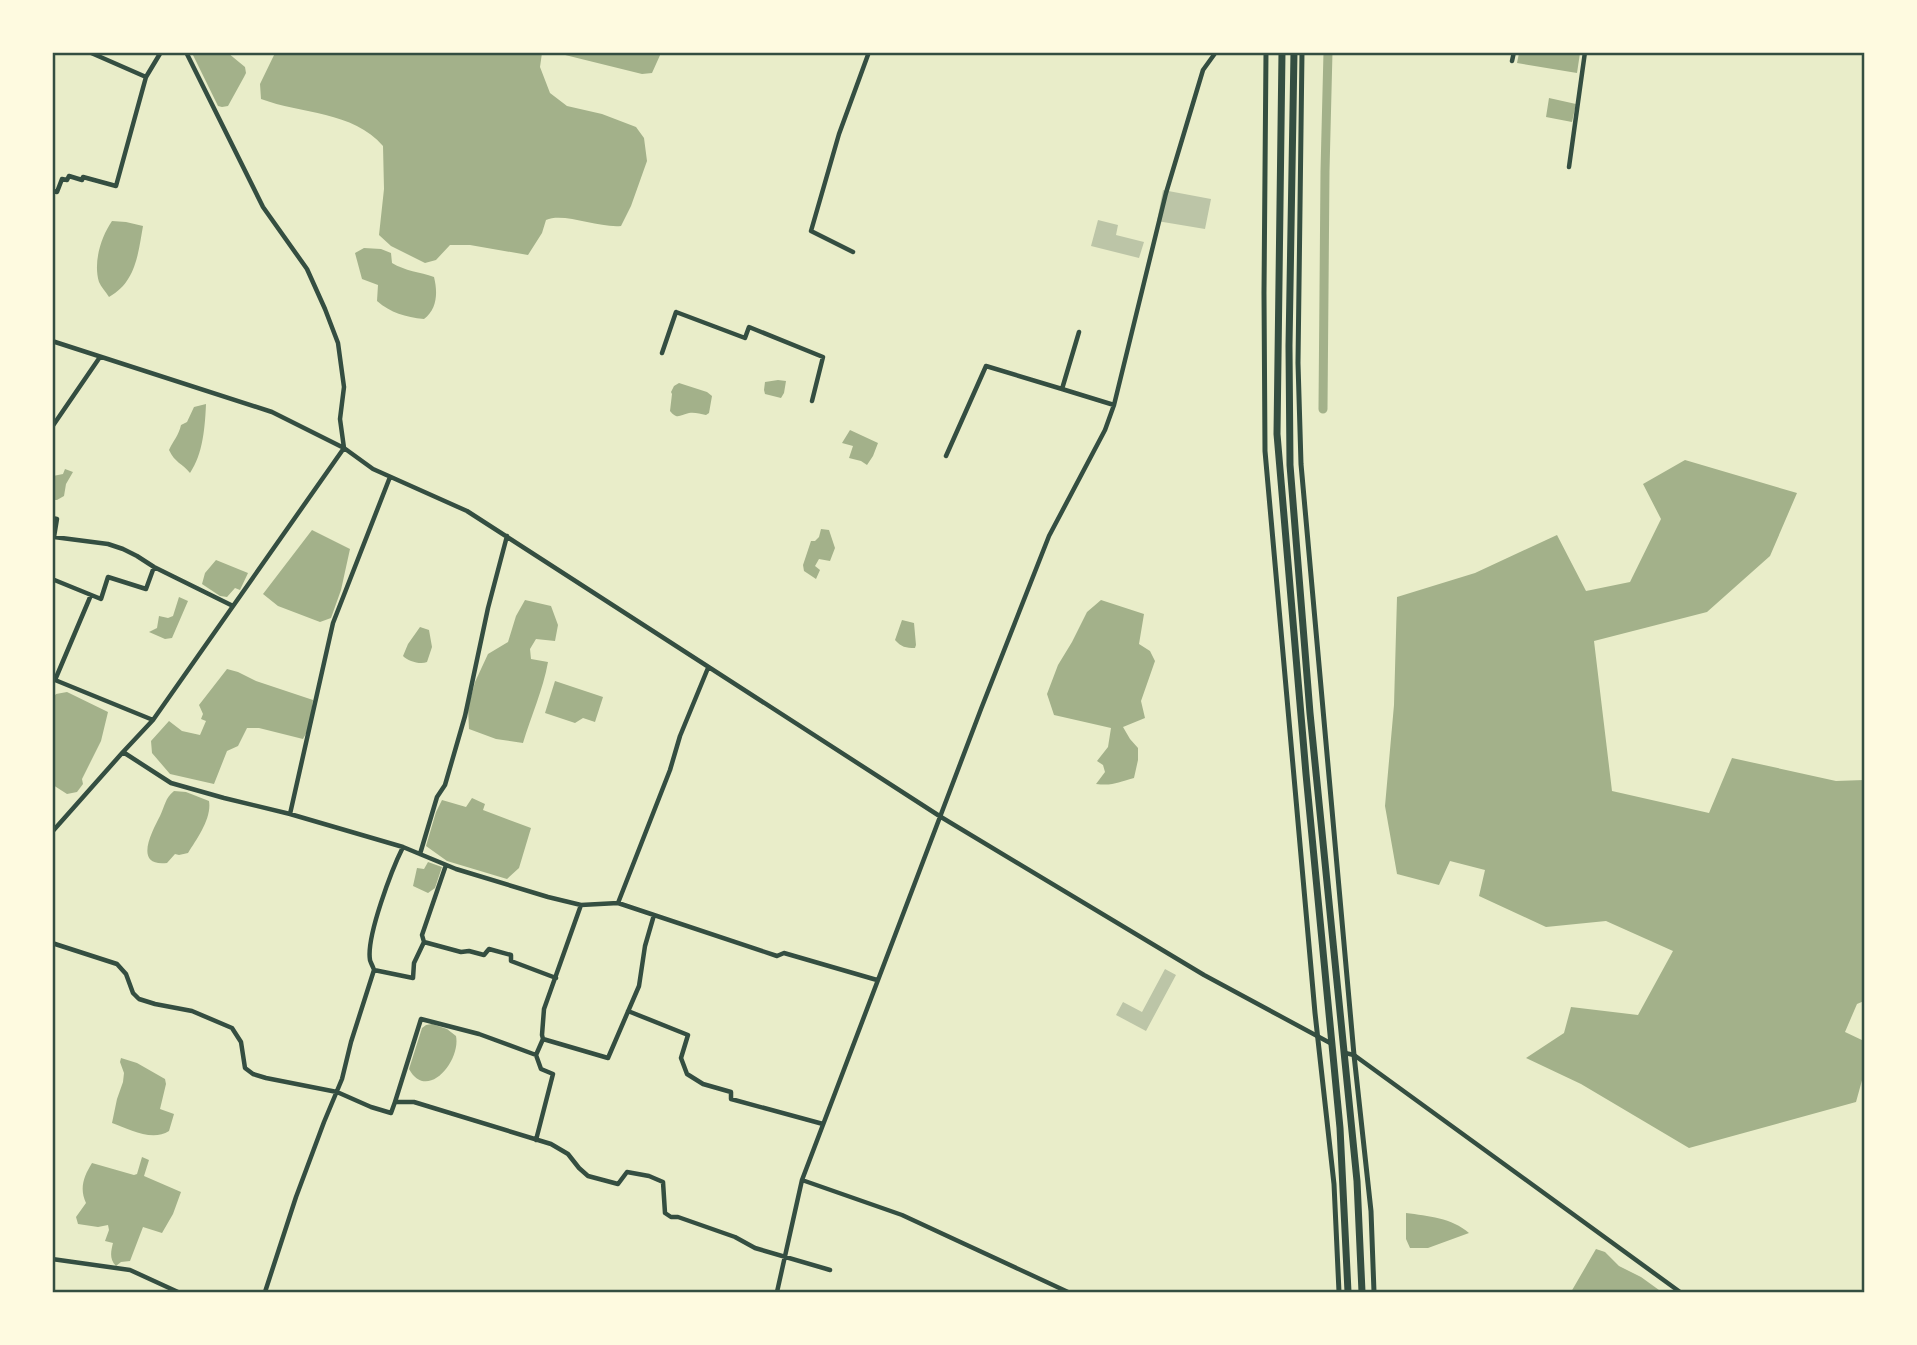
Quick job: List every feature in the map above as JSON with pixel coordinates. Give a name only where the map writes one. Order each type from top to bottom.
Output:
[{"type":"main road","points":[[1282,52],[1277,434],[1340,1128],[1348,1293]]},
{"type":"main road","points":[[1294,52],[1289,346],[1290,465],[1310,713],[1357,1181],[1362,1293]]},
{"type":"street","points":[[89,52],[146,77]]},
{"type":"street","points":[[52,191],[57,192],[62,179],[67,180],[69,176],[116,186],[146,77],[161,52]]},
{"type":"street","points":[[52,832],[153,720],[344,448],[340,419],[344,387],[338,343],[325,309],[307,270],[263,207],[186,52]]},
{"type":"street","points":[[853,252],[811,231],[839,134],[869,52]]},
{"type":"street","points":[[777,1293],[802,1180],[877,980],[1049,536],[1105,430],[1114,405],[1166,193],[1203,70],[1216,52]]},
{"type":"street","points":[[1266,52],[1265,451],[1317,1037],[1334,1184],[1339,1293]]},
{"type":"street","points":[[1302,52],[1298,363],[1301,464],[1354,1055],[1371,1210],[1374,1293]]},
{"type":"street","points":[[1513,61],[1514,52]]},
{"type":"street","points":[[1569,167],[1586,52]]},
{"type":"street","points":[[663,353],[676,312],[745,338],[749,327],[824,357],[812,401]]},
{"type":"street","points":[[1062,389],[1079,332]]},
{"type":"street","points":[[52,341],[272,412],[344,448],[373,469],[467,511],[941,817],[1192,968],[1332,1044]]},
{"type":"street","points":[[52,428],[100,357]]},
{"type":"street","points":[[946,456],[986,366],[1114,405]]},
{"type":"street","points":[[290,814],[333,624],[390,477]]},
{"type":"street","points":[[52,518],[57,519],[54,537],[108,544],[137,555],[155,567],[233,606]]},
{"type":"street","points":[[420,855],[437,797],[445,785],[465,716],[507,536]]},
{"type":"street","points":[[52,579],[101,599],[108,577],[146,589],[155,567]]},
{"type":"street","points":[[91,595],[55,680],[153,720]]},
{"type":"street","points":[[618,903],[708,668]]},
{"type":"street","points":[[123,752],[171,783],[403,847],[446,865],[523,890],[581,905],[618,903],[777,956],[784,953],[877,980]]},
{"type":"street","points":[[265,1293],[296,1197],[337,1092],[374,970],[370,961],[371,940],[391,871],[403,847]]},
{"type":"street","points":[[374,970],[413,978],[414,963],[424,942],[422,935],[446,865]]},
{"type":"street","points":[[536,1140],[553,1074],[541,1069],[536,1055],[543,1038],[544,1009],[581,905]]},
{"type":"street","points":[[543,1038],[608,1058],[639,986],[645,946],[654,915]]},
{"type":"street","points":[[424,942],[461,952],[484,955],[489,949],[511,955],[511,961],[555,978]]},
{"type":"street","points":[[52,943],[117,964],[126,974],[133,993],[139,999],[192,1011],[232,1028],[241,1042],[245,1068],[253,1074],[337,1092],[391,1113],[421,1019],[479,1034],[536,1055]]},
{"type":"street","points":[[628,1011],[688,1035],[681,1058],[687,1074],[704,1084],[732,1093],[731,1099],[823,1124]]},
{"type":"street","points":[[1345,1053],[1354,1055],[1680,1293]]},
{"type":"street","points":[[395,1102],[414,1102],[551,1144],[568,1154],[589,1176],[618,1184],[627,1172],[649,1176],[663,1182],[665,1213],[670,1217],[678,1217],[735,1237],[755,1248],[830,1270]]},
{"type":"street","points":[[802,1180],[902,1215],[1068,1293]]},
{"type":"street","points":[[52,1259],[130,1270],[178,1293]]},
{"type":"shaded area","points":[[192,53],[228,53],[245,67],[246,73],[228,106],[218,106]]},
{"type":"shaded area","points":[[275,53],[542,53],[540,67],[550,93],[567,106],[602,114],[636,127],[644,138],[647,161],[631,206],[621,226],[562,218],[546,220],[542,233],[528,255],[470,245],[450,245],[436,260],[425,263],[391,246],[379,235],[384,189],[383,146],[357,126],[342,120],[261,99],[260,84]]},
{"type":"shaded area","points":[[557,53],[661,53],[652,73],[642,74]]},
{"type":"shaded area","points":[[1519,53],[1580,53],[1577,73],[1517,63]]},
{"type":"shaded area","points":[[1549,98],[1576,104],[1572,122],[1546,117]]},
{"type":"shaded area","points":[[112,221],[143,226],[137,257],[130,275],[125,284],[109,297],[99,282],[97,266],[101,242]]},
{"type":"shaded area","points":[[364,248],[381,249],[391,253],[392,263],[434,277],[435,300],[432,310],[424,319],[399,314],[377,301],[378,285],[362,279],[355,253]]},
{"type":"shaded area","points":[[786,381],[781,398],[765,394],[765,382]]},
{"type":"shaded area","points":[[679,383],[712,396],[709,413],[679,416],[672,414],[671,392]]},
{"type":"shaded area","points":[[206,404],[201,449],[190,473],[169,450],[181,425],[187,422],[194,407]]},
{"type":"shaded area","points":[[850,430],[878,443],[867,465],[849,458],[853,446],[842,443]]},
{"type":"shaded area","points":[[1685,460],[1797,493],[1770,556],[1707,612],[1594,641],[1612,791],[1709,813],[1732,758],[1836,781],[1864,780],[1864,1001],[1857,1004],[1845,1032],[1864,1041],[1864,1073],[1856,1102],[1689,1148],[1581,1084],[1526,1058],[1564,1033],[1571,1007],[1638,1015],[1673,951],[1606,921],[1546,927],[1479,896],[1485,870],[1450,861],[1439,885],[1397,874],[1385,806],[1394,705],[1397,597],[1475,573],[1557,535],[1586,591],[1630,582],[1661,519],[1643,484]]},
{"type":"shaded area","points":[[65,469],[73,472],[66,484],[64,496],[53,500],[53,476],[63,474]]},
{"type":"shaded area","points":[[821,529],[829,530],[835,548],[830,561],[819,559],[815,566],[820,570],[816,579],[804,571],[803,565],[811,541],[819,537]]},
{"type":"shaded area","points":[[312,530],[350,549],[341,590],[331,618],[320,622],[278,606],[263,594]]},
{"type":"shaded area","points":[[216,560],[248,573],[240,590],[235,588],[227,597],[220,596],[202,584],[205,573]]},
{"type":"shaded area","points":[[179,597],[188,601],[172,638],[165,639],[149,632],[157,628],[159,616],[173,616]]},
{"type":"shaded area","points":[[525,600],[551,606],[558,625],[555,641],[536,639],[530,649],[531,659],[548,662],[523,743],[496,739],[469,729],[468,708],[475,682],[488,654],[508,642],[516,616]]},
{"type":"shaded area","points":[[1101,600],[1144,614],[1139,644],[1150,651],[1155,661],[1141,701],[1145,718],[1123,727],[1138,748],[1134,778],[1107,784],[1096,784],[1105,772],[1103,765],[1097,761],[1108,747],[1111,728],[1054,715],[1047,694],[1058,665],[1087,612]]},
{"type":"shaded area","points":[[902,620],[914,623],[915,648],[904,647],[895,640]]},
{"type":"shaded area","points":[[420,627],[429,630],[432,647],[427,662],[424,663],[414,662],[403,656]]},
{"type":"shaded area","points":[[227,669],[313,700],[309,728],[303,739],[259,728],[247,728],[238,746],[227,751],[214,784],[170,774],[152,753],[151,741],[169,721],[182,731],[200,735],[206,721],[201,719],[203,714],[199,705]]},
{"type":"shaded area","points":[[555,681],[603,697],[595,722],[583,718],[575,723],[545,713]]},
{"type":"shaded area","points":[[67,692],[108,712],[101,741],[82,779],[83,784],[77,792],[67,794],[53,785],[52,699],[56,694]]},
{"type":"shaded area","points":[[174,791],[186,792],[209,801],[208,814],[188,853],[175,854],[167,863],[156,863],[148,854],[150,838],[167,799]]},
{"type":"shaded area","points":[[472,798],[485,804],[483,810],[531,828],[519,868],[507,879],[447,861],[426,846],[442,800],[466,807]]},
{"type":"shaded area","points":[[428,862],[442,867],[435,888],[428,893],[413,886],[417,868],[424,869]]},
{"type":"shaded area","points":[[432,1024],[447,1029],[456,1036],[456,1046],[448,1066],[441,1074],[433,1080],[425,1081],[416,1078],[409,1069],[422,1028]]},
{"type":"shaded area","points":[[121,1058],[137,1063],[165,1079],[160,1109],[174,1114],[169,1131],[148,1135],[112,1123],[123,1082]]},
{"type":"shaded area","points":[[142,1157],[149,1160],[144,1176],[181,1192],[162,1233],[143,1227],[130,1261],[116,1266],[111,1258],[113,1243],[105,1241],[108,1225],[98,1227],[78,1224],[76,1217],[86,1203],[83,1182],[92,1163],[134,1175],[137,1174]]},
{"type":"shaded area","points":[[1406,1213],[1447,1221],[1469,1233],[1428,1248],[1410,1248],[1406,1239]]},
{"type":"shaded area","points":[[1596,1249],[1605,1252],[1619,1266],[1641,1277],[1660,1292],[1571,1292]]},
{"type":"building","points":[[1163,190],[1211,199],[1205,229],[1157,221]]},
{"type":"building","points":[[1098,220],[1118,225],[1116,235],[1144,242],[1139,258],[1091,246]]},
{"type":"building","points":[[1165,969],[1176,975],[1146,1031],[1116,1015],[1123,1002],[1142,1012]]},
{"type":"waterway","points":[[1323,409],[1328,52]]}]
